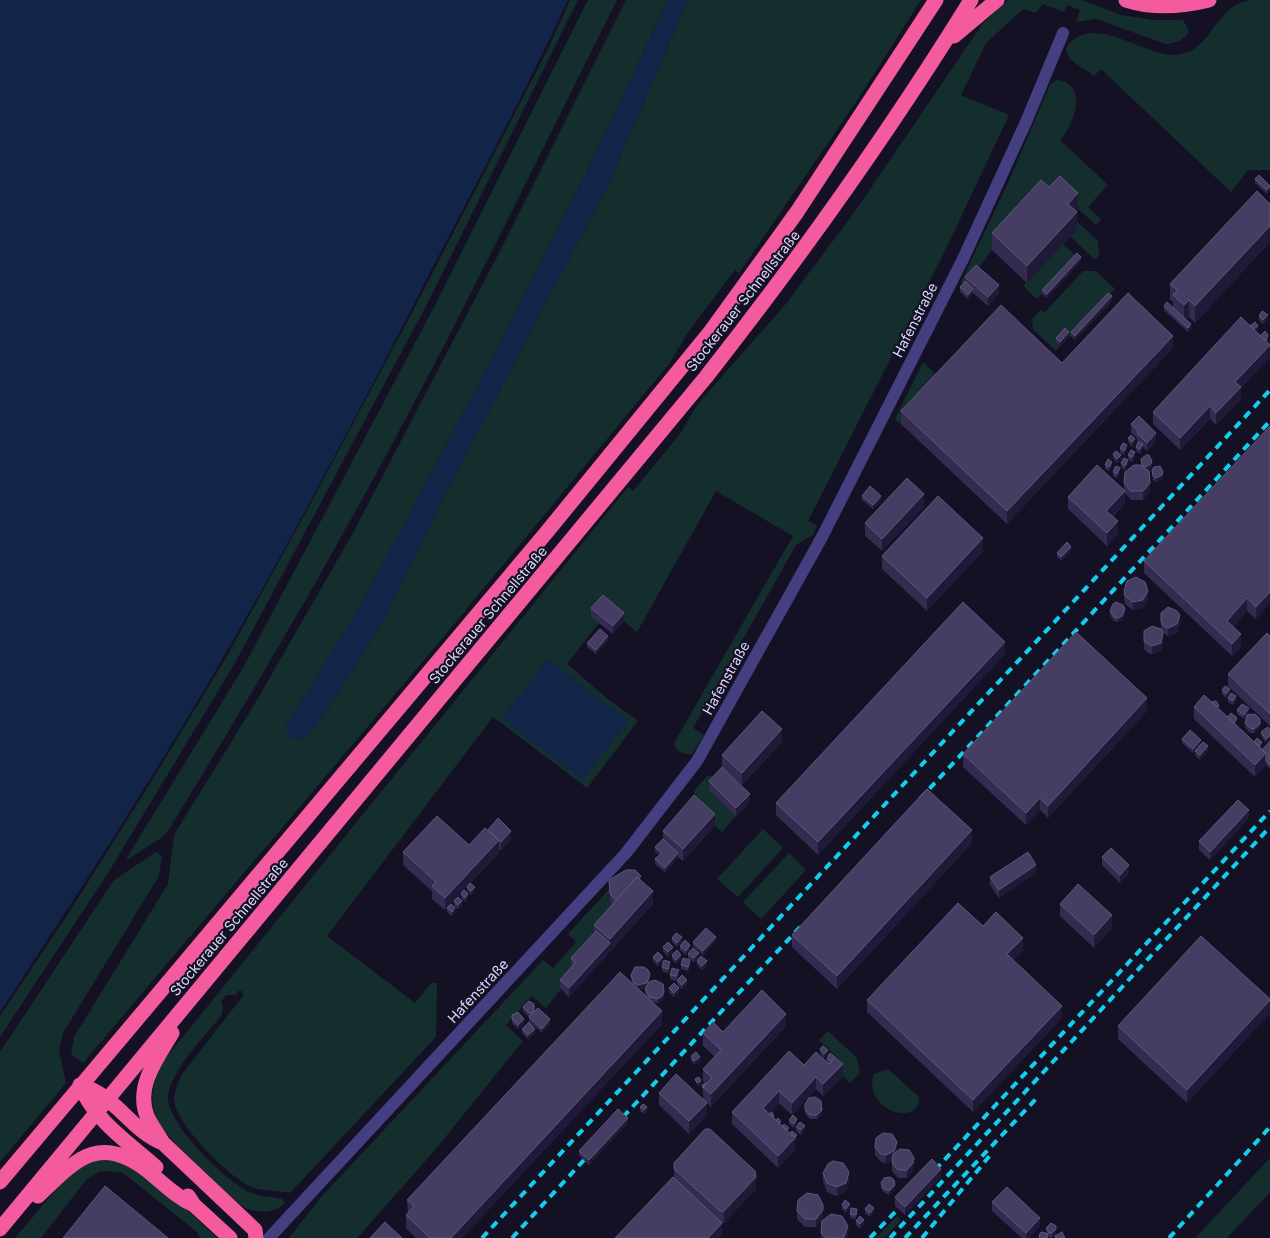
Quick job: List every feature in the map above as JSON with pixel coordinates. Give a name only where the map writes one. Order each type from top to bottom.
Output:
[{"type":"highway","name":"Stockerauer Schnellstraße","points":[[0,1182],[546,533],[711,331],[797,212],[936,0]]},
{"type":"highway","name":"Stockerauer Schnellstraße","points":[[0,1230],[706,377],[848,190],[971,0]]},
{"type":"highway","points":[[943,46],[997,0]]},
{"type":"highway","points":[[1126,0],[1154,6],[1182,6],[1210,0]]},
{"type":"highway","points":[[198,991],[149,1071],[145,1085],[144,1101],[146,1114],[163,1143],[254,1230],[256,1238]]},
{"type":"highway","points":[[80,1085],[96,1090],[108,1098],[151,1138],[163,1143]]},
{"type":"highway","points":[[80,1085],[86,1101],[96,1113],[186,1194],[194,1205],[230,1238]]},
{"type":"highway","points":[[0,1230],[75,1162],[94,1154],[118,1154],[129,1158],[182,1200],[194,1205]]},
{"type":"street","name":"Hafenstraße","points":[[269,1238],[626,853],[697,762],[822,537],[958,268],[1026,122],[1063,33]]},
{"type":"green space","points":[[570,0],[578,0],[425,308],[235,663],[108,873],[0,1037],[0,1016],[70,911],[226,658],[416,305],[548,49]]},
{"type":"green space","points":[[588,0],[617,0],[417,398],[281,643],[168,831],[161,838],[125,861],[243,668],[432,311]]},
{"type":"green space","points":[[626,0],[668,0],[586,174],[487,368],[359,609],[286,726],[320,721],[382,623],[446,492],[608,185],[688,0],[921,0],[858,99],[739,273],[735,270],[689,331],[669,364],[441,640],[83,1063],[71,1054],[74,1037],[168,884],[174,835],[257,700],[354,531],[500,251]]},
{"type":"green space","points":[[1008,0],[1082,0],[1121,15],[1153,20],[1183,20],[1189,30],[1186,36],[1180,40],[1166,44],[1096,19],[1076,22],[1080,10],[1067,5],[1064,12],[1043,4],[1036,13],[1023,9],[986,43],[961,95],[1009,115],[945,251],[808,521],[817,526],[813,535],[796,545],[693,728],[704,735],[692,754],[680,752],[676,749],[674,743],[793,536],[716,491],[637,632],[624,621],[592,617],[599,623],[567,664],[603,695],[638,721],[587,788],[493,717],[327,936],[415,1003],[431,983],[437,983],[436,1037],[290,1193],[256,1189],[231,1174],[197,1140],[175,1106],[175,1093],[183,1073],[243,996],[242,991],[238,991],[236,995],[226,995],[221,1002],[223,1008],[221,1016],[182,1064],[168,1095],[170,1107],[186,1135],[198,1150],[226,1176],[249,1192],[282,1199],[285,1202],[277,1209],[266,1211],[255,1211],[245,1208],[222,1189],[175,1143],[158,1120],[153,1107],[153,1094],[156,1078],[164,1060],[628,487],[633,491],[680,434],[697,405],[785,305],[856,210],[983,23]]},
{"type":"green space","points":[[1251,0],[1270,0],[1270,170],[1248,170],[1231,192],[1101,69],[1094,76],[1072,61],[1066,48],[1077,37],[1090,33],[1118,38],[1162,54],[1176,55],[1186,53],[1201,43],[1225,13],[1239,4]]},
{"type":"green space","points":[[1057,80],[1067,83],[1073,89],[1076,97],[1074,115],[1060,140],[1108,185],[1088,207],[1101,219],[1096,225],[1060,193],[992,250],[965,286],[961,282],[1008,183],[1050,85]]},
{"type":"green space","points":[[1072,217],[1098,241],[1099,255],[1095,260],[1070,236],[1077,229]]},
{"type":"green space","points":[[1063,244],[1077,257],[1037,299],[1023,286]]},
{"type":"green space","points":[[1083,271],[1096,271],[1115,289],[1070,337],[1065,333],[1056,342],[1060,346],[1056,351],[1032,328],[1033,318],[1041,310],[1044,313]]},
{"type":"green space","points":[[923,362],[942,380],[901,424],[895,419]]},
{"type":"green space","points":[[707,776],[722,776],[736,816],[722,832],[694,808],[694,791]]},
{"type":"green space","points":[[763,829],[783,848],[738,897],[717,879]]},
{"type":"green space","points":[[156,852],[162,856],[159,876],[63,1033],[59,1051],[66,1083],[0,1162],[0,1052],[114,880]]},
{"type":"green space","points":[[789,853],[806,870],[761,919],[743,902]]},
{"type":"green space","points":[[609,889],[610,902],[618,910],[571,967],[575,971],[546,1008],[532,996],[506,1025],[523,1041],[435,1150],[357,1238],[289,1238],[322,1196],[543,960],[553,968],[576,942],[568,934]]},
{"type":"green space","points":[[828,1031],[857,1058],[860,1073],[850,1083],[835,1069],[842,1062],[819,1040]]},
{"type":"green space","points":[[888,1069],[919,1097],[917,1107],[911,1112],[892,1111],[876,1097],[872,1086],[874,1074]]},
{"type":"green space","points":[[1270,1158],[1270,1192],[1227,1238],[1195,1238]]},
{"type":"green space","points":[[108,1159],[128,1163],[179,1202],[217,1238],[200,1238],[197,1232],[122,1172],[101,1171],[86,1180],[41,1238],[15,1238],[59,1186],[87,1162]]},
{"type":"green space","points":[[897,1216],[901,1220],[885,1238],[876,1238]]},
{"type":"water","points":[[0,0],[568,0],[505,128],[387,356],[252,607],[143,791],[0,1012]]},
{"type":"water","points":[[668,0],[688,0],[608,185],[446,492],[382,623],[320,721],[307,736],[295,740],[287,735],[286,726],[359,609],[487,368],[586,174]]},
{"type":"water","points":[[548,659],[628,721],[582,780],[502,718]]},
{"type":"building","points":[[1259,175],[1270,186],[1267,190],[1255,179]]},
{"type":"building","points":[[1060,176],[1078,193],[1068,204],[1077,212],[1027,266],[992,233],[1041,180],[1049,187]]},
{"type":"building","points":[[1257,191],[1270,204],[1270,226],[1195,306],[1189,300],[1184,305],[1173,295],[1177,290],[1170,284]]},
{"type":"building","points":[[1077,253],[1081,257],[1047,294],[1042,290]]},
{"type":"building","points":[[976,265],[999,285],[988,297],[965,277]]},
{"type":"building","points":[[965,281],[973,289],[968,295],[960,287]]},
{"type":"building","points":[[1108,293],[1112,296],[1075,336],[1071,332]]},
{"type":"building","points":[[1128,293],[1173,336],[1007,511],[901,411],[1001,305],[1062,363]]},
{"type":"building","points":[[1167,302],[1191,324],[1188,328],[1164,306]]},
{"type":"building","points":[[1262,311],[1268,315],[1263,320],[1259,316]]},
{"type":"building","points":[[1241,317],[1270,345],[1235,382],[1241,387],[1216,413],[1210,406],[1180,438],[1153,412]]},
{"type":"building","points":[[1255,322],[1258,326],[1254,329],[1250,326]]},
{"type":"building","points":[[1065,328],[1069,332],[1060,342],[1056,338]]},
{"type":"building","points":[[1265,331],[1268,335],[1266,340],[1260,336]]},
{"type":"building","points":[[1139,416],[1156,433],[1147,443],[1131,424]]},
{"type":"building","points":[[1270,426],[1270,592],[1256,607],[1247,598],[1227,621],[1241,634],[1232,644],[1144,561]]},
{"type":"building","points":[[1131,435],[1135,439],[1132,442],[1128,438]]},
{"type":"building","points":[[1138,442],[1143,444],[1140,449],[1136,447]]},
{"type":"building","points":[[1123,443],[1127,445],[1124,451],[1120,448]]},
{"type":"building","points":[[1131,450],[1135,452],[1132,457],[1128,455]]},
{"type":"building","points":[[1116,451],[1121,455],[1117,459],[1113,454]]},
{"type":"building","points":[[1149,455],[1152,461],[1151,464],[1145,467],[1142,465],[1141,459]]},
{"type":"building","points":[[1124,458],[1128,460],[1125,466],[1121,463]]},
{"type":"building","points":[[1108,459],[1112,462],[1109,467],[1105,465]]},
{"type":"building","points":[[1097,465],[1125,491],[1106,511],[1118,521],[1107,533],[1068,497]]},
{"type":"building","points":[[1134,465],[1140,465],[1149,471],[1150,483],[1143,491],[1131,491],[1124,483],[1125,472]]},
{"type":"building","points":[[1116,466],[1120,468],[1117,474],[1113,472]]},
{"type":"building","points":[[1160,466],[1163,472],[1162,475],[1156,478],[1153,476],[1152,470],[1154,467]]},
{"type":"building","points":[[907,478],[924,494],[882,539],[865,523]]},
{"type":"building","points":[[870,486],[881,496],[873,505],[862,496]]},
{"type":"building","points":[[938,496],[983,538],[927,598],[882,556]]},
{"type":"building","points":[[1067,542],[1071,547],[1061,557],[1057,553]]},
{"type":"building","points":[[1136,577],[1145,582],[1148,591],[1143,600],[1133,602],[1125,596],[1124,591],[1127,581]]},
{"type":"building","points":[[603,595],[624,613],[613,626],[591,608]]},
{"type":"building","points":[[963,602],[1005,642],[818,842],[776,803]]},
{"type":"building","points":[[1116,602],[1123,605],[1125,609],[1122,616],[1118,618],[1114,617],[1110,611]]},
{"type":"building","points":[[1168,607],[1177,611],[1180,615],[1177,624],[1168,628],[1161,622],[1161,613]]},
{"type":"building","points":[[1152,626],[1161,629],[1163,633],[1161,643],[1152,646],[1144,641],[1144,631]]},
{"type":"building","points":[[600,629],[608,636],[596,650],[587,643]]},
{"type":"building","points":[[1076,632],[1147,698],[1048,806],[1040,798],[1026,813],[963,754]]},
{"type":"building","points":[[1267,633],[1270,636],[1270,714],[1228,674]]},
{"type":"building","points":[[1225,686],[1230,689],[1226,694],[1222,690]]},
{"type":"building","points":[[1231,693],[1236,696],[1233,701],[1228,698]]},
{"type":"building","points":[[1204,695],[1266,753],[1255,765],[1194,707]]},
{"type":"building","points":[[1216,701],[1219,706],[1217,707],[1212,702]]},
{"type":"building","points":[[1242,704],[1249,708],[1244,715],[1237,710]]},
{"type":"building","points":[[762,711],[782,729],[742,773],[722,755]]},
{"type":"building","points":[[1231,713],[1237,718],[1234,723],[1228,717]]},
{"type":"building","points":[[1255,714],[1260,719],[1260,724],[1254,729],[1245,723],[1247,715]]},
{"type":"building","points":[[1268,727],[1270,736],[1266,739],[1261,732]]},
{"type":"building","points":[[1190,730],[1201,740],[1193,749],[1182,739]]},
{"type":"building","points":[[1257,738],[1262,742],[1259,746],[1254,742]]},
{"type":"building","points":[[1270,741],[1270,752],[1268,754],[1270,755],[1270,765],[1266,761],[1266,753],[1262,750]]},
{"type":"building","points":[[1203,742],[1208,746],[1200,755],[1195,751]]},
{"type":"building","points":[[722,767],[750,794],[736,808],[709,781]]},
{"type":"building","points":[[927,789],[972,830],[837,976],[792,935]]},
{"type":"building","points":[[694,795],[715,814],[683,849],[663,831]]},
{"type":"building","points":[[1238,800],[1249,810],[1210,852],[1199,841]]},
{"type":"building","points":[[437,816],[469,845],[485,828],[499,840],[445,898],[432,886],[436,882],[403,852]]},
{"type":"building","points":[[498,818],[511,831],[501,842],[488,830]]},
{"type":"building","points":[[663,839],[678,853],[665,868],[655,859],[662,853],[655,847]]},
{"type":"building","points":[[1111,848],[1129,865],[1120,875],[1102,857]]},
{"type":"building","points":[[1028,852],[1036,865],[999,890],[990,877]]},
{"type":"building","points":[[626,870],[635,870],[641,876],[639,879],[637,877],[616,900],[610,894],[609,880]]},
{"type":"building","points":[[637,877],[653,891],[610,939],[594,925]]},
{"type":"building","points":[[470,883],[475,887],[471,891],[467,887]]},
{"type":"building","points":[[1078,884],[1112,915],[1094,935],[1060,904]]},
{"type":"building","points":[[464,890],[468,894],[465,898],[461,894]]},
{"type":"building","points":[[458,897],[462,901],[458,905],[454,901]]},
{"type":"building","points":[[958,903],[983,926],[996,912],[1023,938],[1007,954],[1062,1006],[973,1100],[867,1000]]},
{"type":"building","points":[[451,904],[455,908],[452,912],[447,908]]},
{"type":"building","points":[[706,928],[716,937],[703,951],[693,942]]},
{"type":"building","points":[[596,931],[610,943],[569,988],[560,980],[575,963],[571,958]]},
{"type":"building","points":[[676,933],[682,937],[677,943],[672,938]]},
{"type":"building","points":[[1201,936],[1270,1000],[1187,1090],[1118,1026]]},
{"type":"building","points":[[685,940],[690,945],[686,951],[680,946]]},
{"type":"building","points":[[668,942],[673,947],[668,952],[663,947]]},
{"type":"building","points":[[693,948],[699,953],[694,958],[688,954]]},
{"type":"building","points":[[677,950],[681,955],[676,960],[672,955]]},
{"type":"building","points":[[658,952],[663,957],[658,962],[653,957]]},
{"type":"building","points":[[701,956],[707,961],[702,966],[697,961]]},
{"type":"building","points":[[683,958],[690,960],[688,967],[681,965]]},
{"type":"building","points":[[664,960],[670,962],[668,969],[662,967]]},
{"type":"building","points":[[635,967],[644,967],[648,970],[650,974],[647,983],[638,985],[634,983],[631,975]]},
{"type":"building","points":[[672,968],[679,970],[676,976],[670,975]]},
{"type":"building","points":[[620,972],[662,1011],[451,1238],[430,1238],[406,1215],[414,1206],[407,1200]]},
{"type":"building","points":[[682,975],[687,980],[682,985],[677,980]]},
{"type":"building","points":[[655,980],[663,984],[664,992],[658,999],[649,997],[645,989],[649,982]]},
{"type":"building","points":[[674,983],[679,988],[674,993],[669,988]]},
{"type":"building","points":[[762,990],[786,1014],[711,1094],[703,1087],[712,1078],[703,1069],[721,1050],[703,1033],[713,1022],[723,1032]]},
{"type":"building","points":[[529,1001],[534,1004],[534,1012],[538,1008],[550,1019],[542,1029],[529,1017],[533,1012],[529,1013],[523,1007]]},
{"type":"building","points":[[518,1012],[524,1019],[518,1025],[512,1019],[512,1015]]},
{"type":"building","points":[[529,1022],[535,1029],[528,1035],[522,1029]]},
{"type":"building","points":[[823,1046],[828,1050],[824,1054],[820,1049]]},
{"type":"building","points":[[789,1051],[804,1065],[816,1052],[829,1064],[835,1057],[843,1064],[823,1084],[816,1077],[792,1103],[779,1091],[763,1108],[795,1138],[778,1156],[732,1112]]},
{"type":"building","points":[[696,1052],[700,1057],[694,1061],[691,1056]]},
{"type":"building","points":[[830,1053],[835,1057],[831,1061],[827,1059]]},
{"type":"building","points":[[676,1074],[707,1103],[689,1121],[659,1093]]},
{"type":"building","points":[[699,1077],[701,1081],[697,1083],[695,1079]]},
{"type":"building","points":[[815,1097],[821,1101],[822,1110],[817,1115],[810,1115],[805,1110],[805,1104],[809,1098]]},
{"type":"building","points":[[643,1104],[647,1107],[644,1110],[640,1107]]},
{"type":"building","points":[[618,1109],[628,1118],[589,1160],[579,1151]]},
{"type":"building","points":[[793,1115],[797,1119],[794,1124],[789,1120]]},
{"type":"building","points":[[800,1122],[805,1126],[801,1130],[796,1127]]},
{"type":"building","points":[[784,1124],[789,1128],[787,1130],[782,1126]]},
{"type":"building","points":[[705,1129],[710,1129],[755,1171],[756,1177],[724,1211],[720,1211],[674,1169],[674,1163]]},
{"type":"building","points":[[792,1131],[797,1135],[795,1137],[790,1133]]},
{"type":"building","points":[[883,1133],[892,1134],[897,1142],[894,1151],[886,1155],[881,1154],[875,1147],[876,1138]]},
{"type":"building","points":[[900,1149],[909,1150],[914,1158],[913,1163],[907,1170],[898,1170],[892,1163],[893,1154]]},
{"type":"building","points":[[932,1159],[941,1169],[905,1207],[895,1197]]},
{"type":"building","points":[[833,1161],[843,1163],[849,1172],[846,1183],[837,1187],[827,1183],[823,1173],[828,1164]]},
{"type":"building","points":[[673,1177],[722,1223],[708,1238],[615,1238]]},
{"type":"building","points":[[890,1177],[894,1180],[895,1185],[889,1191],[883,1188],[881,1183],[884,1178]]},
{"type":"building","points":[[105,1186],[168,1238],[63,1238]]},
{"type":"building","points":[[1007,1187],[1040,1218],[1026,1233],[992,1202]]},
{"type":"building","points":[[807,1193],[818,1195],[823,1205],[823,1210],[816,1219],[805,1219],[797,1211],[798,1200]]},
{"type":"building","points":[[845,1200],[850,1204],[846,1209],[842,1205]]},
{"type":"building","points":[[869,1204],[874,1208],[870,1213],[865,1209]]},
{"type":"building","points":[[851,1208],[857,1209],[856,1215],[850,1214]]},
{"type":"building","points":[[831,1214],[842,1216],[848,1226],[843,1238],[826,1238],[821,1233],[822,1221]]},
{"type":"building","points":[[860,1216],[864,1220],[860,1224],[856,1221]]},
{"type":"building","points":[[385,1222],[402,1238],[370,1238]]},
{"type":"building","points":[[1051,1223],[1056,1226],[1056,1229],[1049,1233],[1046,1228]]},
{"type":"building","points":[[1042,1232],[1048,1234],[1047,1238],[1039,1238]]},
{"type":"building","points":[[1062,1232],[1065,1238],[1056,1238],[1055,1236]]},
{"type":"railway","points":[[482,1238],[1270,390]]},
{"type":"railway","points":[[920,799],[1270,421]]},
{"type":"railway","points":[[935,1170],[1270,811]]},
{"type":"railway","points":[[890,1238],[1270,827]]},
{"type":"railway","points":[[623,1117],[802,925]]},
{"type":"railway","points":[[905,1238],[1036,1099]]},
{"type":"railway","points":[[1169,1238],[1270,1127]]},
{"type":"railway","points":[[922,1238],[992,1153]]},
{"type":"railway","points":[[512,1238],[584,1160]]},
{"type":"railway","points":[[870,1238],[898,1209]]}]
